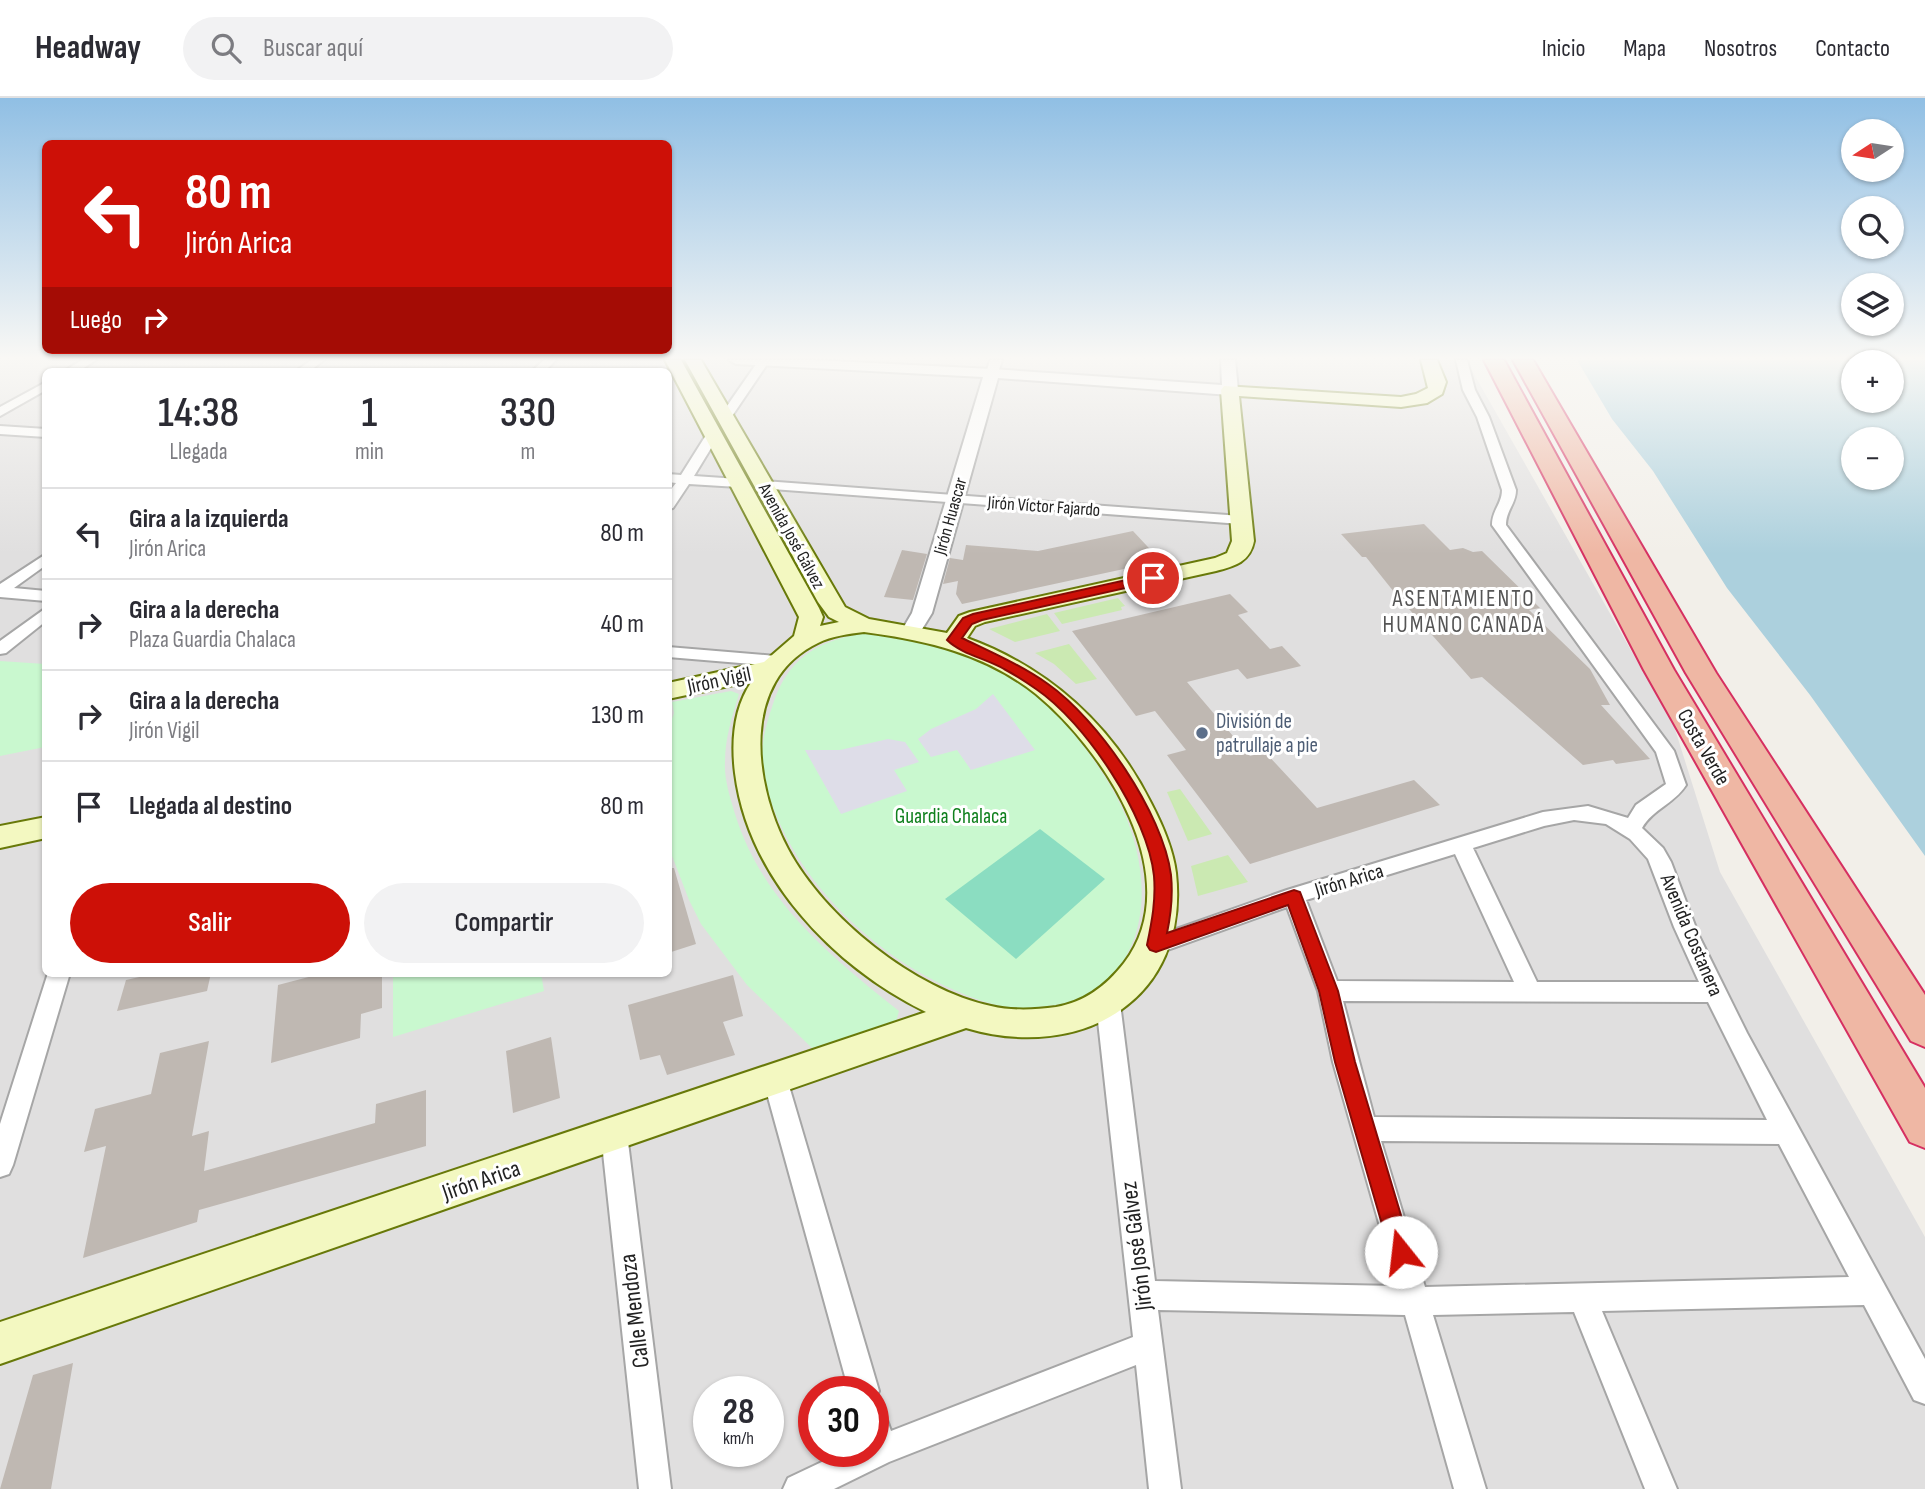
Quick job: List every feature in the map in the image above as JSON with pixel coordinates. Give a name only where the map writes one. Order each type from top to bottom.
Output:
[{"type":"highway","name":"Costa Verde","points":[[1529,425],[1658,670],[1925,1128]]},
{"type":"highway","name":"Costa Verde","points":[[1560,425],[1701,673],[1925,1029]]},
{"type":"main road","points":[[954,640],[967,621],[978,617],[1203,567],[1238,556],[1243,551],[1233,425]]},
{"type":"main road","name":"Avenida José Gálvez","points":[[719,427],[738,483],[811,617],[805,639]]},
{"type":"main road","name":"Avenida José Gálvez","points":[[719,427],[764,485],[829,602],[837,612],[864,625]]},
{"type":"main road","points":[[864,625],[912,630],[954,640],[1009,666],[1044,688],[1079,720],[1116,768],[1139,805],[1154,843],[1162,873],[1164,907],[1156,945],[1138,975],[1108,1003],[1072,1019],[1031,1025],[999,1023],[962,1015],[922,996],[853,945],[820,914],[793,882],[768,839],[747,770],[745,743],[749,715],[758,688],[773,665],[805,639],[839,628],[864,625]]},
{"type":"main road","name":"Jirón Vigil","points":[[672,690],[773,665]]},
{"type":"main road","points":[[0,837],[42,828]]},
{"type":"main road","name":"Jirón Arica","points":[[0,1343],[962,1015]]},
{"type":"street","name":"Jirón Huascar","points":[[912,630],[922,613],[977,425]]},
{"type":"street","points":[[1486,425],[1509,490],[1509,500],[1499,512],[1499,525],[1665,751],[1676,785],[1669,793],[1643,810],[1631,831]]},
{"type":"street","points":[[672,499],[719,427]]},
{"type":"street","points":[[0,430],[42,433]]},
{"type":"street","points":[[672,478],[738,483]]},
{"type":"street","name":"Jirón Víctor Fajardo","points":[[764,485],[1241,520]]},
{"type":"street","points":[[0,592],[42,561]]},
{"type":"street","points":[[0,592],[42,596]]},
{"type":"street","points":[[0,649],[42,616]]},
{"type":"street","points":[[672,652],[773,665]]},
{"type":"street","name":"Avenida Costanera","points":[[1543,819],[1573,811],[1613,818],[1650,847],[1663,866],[1681,919],[1715,992],[1786,1132],[1925,1389]]},
{"type":"street","name":"Jirón Arica","points":[[1156,945],[1294,897],[1543,819]]},
{"type":"street","points":[[1461,845],[1530,990]]},
{"type":"street","points":[[1294,897],[1329,991],[1345,1062],[1470,1489]]},
{"type":"street","points":[[0,1165],[58,977]]},
{"type":"street","points":[[1329,991],[1715,992]]},
{"type":"street","name":"Jirón José Gálvez","points":[[1108,1003],[1165,1489]]},
{"type":"street","points":[[775,1079],[860,1376]]},
{"type":"street","points":[[1365,1129],[1786,1132]]},
{"type":"street","name":"Calle Mendoza","points":[[614,1133],[655,1489]]},
{"type":"street","points":[[1142,1295],[1416,1301],[1872,1291]]},
{"type":"street","points":[[1582,1297],[1661,1489]]},
{"type":"street","points":[[889,1432],[1148,1346]]},
{"type":"street","points":[[799,1489],[831,1467]]},
{"type":"shaded area","points":[[0,425],[42,425],[42,977],[672,977],[672,425],[1503,425],[1674,726],[1720,872],[1925,1237],[1925,1489],[0,1489]]},
{"type":"shaded area","points":[[993,694],[1035,750],[971,770],[957,750],[931,757],[918,739],[931,729],[976,709]]},
{"type":"shaded area","points":[[888,739],[905,742],[919,762],[894,770],[907,791],[841,814],[805,750],[840,750]]},
{"type":"green space","points":[[1118,598],[1125,606],[1121,607],[1122,610],[1062,624],[1054,613]]},
{"type":"green space","points":[[1047,614],[1060,631],[1015,642],[989,629]]},
{"type":"green space","name":"Guardia Chalaca","points":[[866,633],[918,640],[944,647],[993,667],[1016,680],[1057,714],[1108,782],[1131,830],[1138,855],[1141,906],[1137,930],[1128,953],[1113,974],[1093,992],[1069,1002],[1025,1008],[997,1005],[960,993],[920,973],[859,928],[832,901],[808,871],[788,839],[772,805],[762,762],[765,730],[778,690],[796,664],[819,647]]},
{"type":"green space","points":[[1069,644],[1097,679],[1076,684],[1054,664],[1035,653]]},
{"type":"green space","points":[[0,661],[42,664],[42,748],[0,756]]},
{"type":"green space","points":[[731,691],[739,694],[725,753],[725,775],[735,814],[747,845],[762,874],[801,924],[848,969],[899,1011],[896,1022],[812,1048],[747,985],[701,924],[672,856],[672,702]]},
{"type":"green space","points":[[1180,789],[1212,834],[1188,841],[1167,792]]},
{"type":"green space","points":[[1040,829],[1105,879],[1016,959],[945,899]]},
{"type":"green space","points":[[1228,855],[1248,882],[1198,896],[1191,866]]},
{"type":"green space","points":[[393,977],[542,977],[544,991],[393,1037]]},
{"type":"water","points":[[1617,425],[1925,425],[1925,856],[1810,695],[1727,588],[1653,471]]},
{"type":"building","points":[[1424,524],[1450,550],[1463,548],[1473,552],[1482,551],[1540,608],[1529,610],[1590,669],[1610,705],[1601,705],[1650,759],[1616,764],[1613,760],[1583,765],[1482,677],[1471,679],[1366,557],[1362,557],[1341,534]]},
{"type":"building","points":[[1133,531],[1161,561],[962,604],[956,594],[958,581],[943,584],[950,558],[963,560],[966,545],[1038,551]]},
{"type":"building","points":[[902,550],[927,554],[913,600],[884,597]]},
{"type":"building","name":"División de patrullaje a pie","points":[[1230,594],[1248,612],[1238,615],[1270,649],[1282,646],[1301,666],[1247,679],[1238,669],[1187,682],[1250,756],[1265,752],[1317,808],[1414,780],[1440,805],[1250,864],[1167,755],[1186,750],[1155,711],[1136,716],[1072,631]]},
{"type":"building","points":[[672,868],[674,868],[696,944],[672,952]]},
{"type":"building","points":[[733,975],[743,1016],[723,1022],[735,1055],[667,1075],[660,1055],[640,1060],[628,1005]]},
{"type":"building","points":[[139,977],[210,977],[207,991],[117,1011],[126,980]]},
{"type":"building","points":[[309,977],[382,977],[382,1008],[361,1014],[360,1038],[271,1063],[278,985]]},
{"type":"building","points":[[551,1037],[560,1098],[513,1113],[506,1051]]},
{"type":"building","points":[[209,1041],[192,1136],[209,1131],[204,1171],[375,1123],[376,1104],[426,1090],[426,1146],[199,1210],[197,1222],[83,1258],[106,1146],[84,1152],[95,1109],[151,1094],[160,1053]]},
{"type":"building","points":[[73,1363],[51,1489],[0,1489],[33,1375]]},
{"type":"place","name":"División de patrullaje a pie","points":[[1202,733]]},
{"type":"district","name":"ASENTAMIENTO HUMANO CANADÁ","points":[[1464,611]]},
{"type":"route","points":[[1153,578],[978,617],[967,621],[954,640],[1009,666],[1058,699],[1092,735],[1116,768],[1139,805],[1162,873],[1164,907],[1156,945],[1294,897],[1329,991],[1345,1062],[1401,1252]]}]
